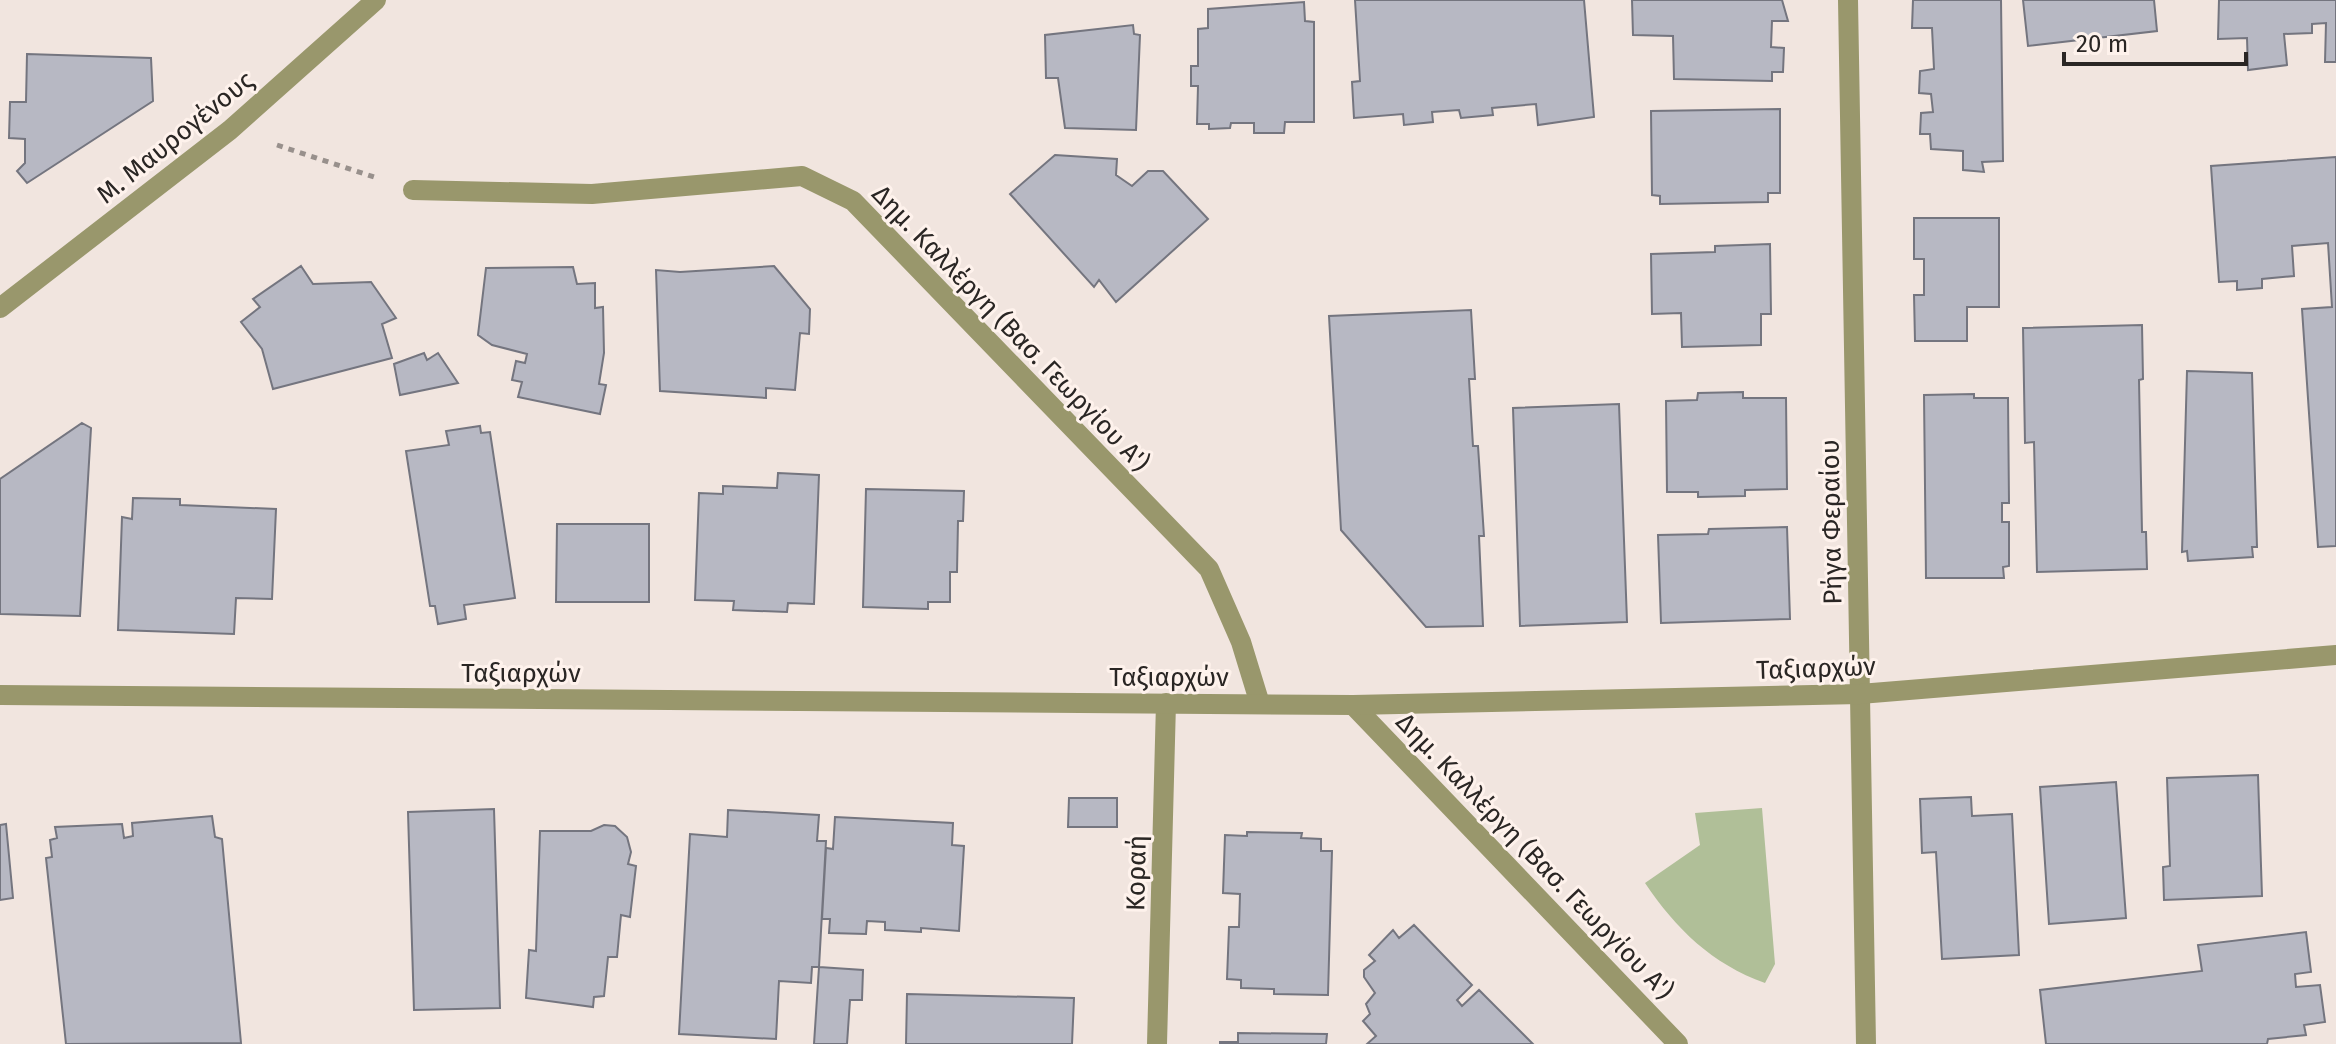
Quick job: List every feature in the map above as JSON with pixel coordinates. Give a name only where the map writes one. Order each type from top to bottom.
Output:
[{"type":"street","name":"Μ. Μαυρογένους","points":[[0,308],[230,130],[376,0]]},
{"type":"street","name":"Ρήγα Φεραίου","points":[[1848,0],[1866,1044]]},
{"type":"street","name":"Δημ. Καλλέργη (Βασ. Γεωργίου Α')","points":[[413,190],[592,194],[802,176],[853,201],[1209,569],[1241,642],[1260,704]]},
{"type":"street","name":"Ταξιαρχών","points":[[0,695],[1353,705],[1860,694],[2336,655]]},
{"type":"street","name":"Κοραή","points":[[1157,1044],[1166,703]]},
{"type":"street","name":"Δημ. Καλλέργη (Βασ. Γεωργίου Α')","points":[[1353,705],[1678,1044]]},
{"type":"path","points":[[230,130],[413,190]]},
{"type":"green space","points":[[1762,808],[1775,964],[1765,983],[1728,966],[1697,943],[1669,915],[1645,883],[1700,845],[1695,813]]},
{"type":"building","points":[[1355,0],[1584,0],[1594,117],[1538,125],[1536,104],[1492,108],[1493,115],[1461,118],[1459,110],[1432,112],[1433,122],[1404,125],[1403,114],[1354,118],[1352,82],[1360,81]]},
{"type":"building","points":[[1632,0],[1782,0],[1788,21],[1772,21],[1771,47],[1784,48],[1783,72],[1772,72],[1772,81],[1674,79],[1673,36],[1633,35]]},
{"type":"building","points":[[1913,0],[2001,0],[2003,161],[1982,162],[1984,172],[1963,170],[1963,151],[1931,149],[1930,134],[1920,134],[1921,113],[1933,112],[1931,94],[1919,93],[1920,71],[1934,69],[1932,28],[1912,28]]},
{"type":"building","points":[[2023,0],[2154,0],[2157,31],[2028,46]]},
{"type":"building","points":[[2219,0],[2336,0],[2336,62],[2325,62],[2326,23],[2312,24],[2312,33],[2284,34],[2287,65],[2248,70],[2247,38],[2218,39]]},
{"type":"building","points":[[1304,2],[1305,21],[1314,22],[1314,122],[1285,122],[1284,133],[1254,133],[1254,123],[1231,123],[1230,128],[1209,129],[1209,124],[1197,124],[1198,86],[1191,86],[1191,66],[1198,66],[1198,29],[1208,28],[1208,9]]},
{"type":"building","points":[[1133,25],[1134,34],[1140,35],[1136,130],[1065,128],[1058,78],[1046,78],[1045,35]]},
{"type":"building","points":[[27,54],[151,58],[153,101],[27,183],[17,171],[25,163],[25,139],[9,138],[10,102],[26,102]]},
{"type":"building","points":[[1780,109],[1780,193],[1768,193],[1768,202],[1660,204],[1660,196],[1652,195],[1651,111]]},
{"type":"building","points":[[1055,155],[1117,159],[1116,175],[1132,186],[1148,171],[1163,171],[1208,219],[1116,302],[1099,280],[1094,287],[1010,194]]},
{"type":"building","points":[[2336,157],[2336,546],[2318,547],[2302,309],[2332,307],[2328,243],[2292,246],[2294,276],[2262,279],[2262,288],[2237,290],[2237,281],[2219,282],[2211,166]]},
{"type":"building","points":[[1914,218],[1999,218],[1999,307],[1967,307],[1967,341],[1915,341],[1914,295],[1924,295],[1924,259],[1914,259]]},
{"type":"building","points":[[1770,244],[1771,314],[1761,314],[1761,345],[1682,347],[1681,313],[1652,314],[1651,254],[1715,252],[1715,246]]},
{"type":"building","points":[[301,266],[313,284],[371,282],[396,318],[382,324],[392,358],[273,389],[262,349],[241,322],[260,307],[253,299]]},
{"type":"building","points":[[774,266],[810,309],[809,334],[800,333],[795,390],[766,388],[766,398],[660,391],[656,270],[680,272]]},
{"type":"building","points":[[573,267],[577,284],[595,283],[595,308],[603,307],[604,353],[599,384],[606,385],[600,414],[518,397],[522,382],[512,380],[516,361],[525,363],[527,354],[492,345],[478,335],[486,268]]},
{"type":"building","points":[[1471,310],[1475,379],[1469,379],[1473,446],[1478,446],[1484,536],[1479,536],[1483,626],[1426,627],[1341,530],[1329,316]]},
{"type":"building","points":[[2142,325],[2143,379],[2139,380],[2142,532],[2146,532],[2147,569],[2037,572],[2034,442],[2025,443],[2023,328]]},
{"type":"building","points":[[424,353],[427,360],[438,353],[458,383],[400,395],[394,364]]},
{"type":"building","points":[[2187,371],[2252,373],[2257,547],[2252,547],[2253,557],[2188,561],[2187,551],[2182,552]]},
{"type":"building","points":[[1743,392],[1743,398],[1786,398],[1787,489],[1745,490],[1745,496],[1698,497],[1698,492],[1667,492],[1666,401],[1697,400],[1698,393]]},
{"type":"building","points":[[1974,394],[1974,398],[2008,398],[2009,503],[2002,503],[2002,522],[2009,522],[2009,566],[2003,567],[2004,578],[1926,578],[1924,395]]},
{"type":"building","points":[[1619,404],[1627,622],[1520,626],[1513,408]]},
{"type":"building","points":[[82,423],[91,428],[80,616],[0,614],[0,479]]},
{"type":"building","points":[[480,426],[481,433],[490,432],[515,598],[464,605],[466,619],[438,624],[435,606],[430,606],[406,451],[449,445],[446,431]]},
{"type":"building","points":[[778,473],[819,475],[814,604],[788,603],[787,612],[733,610],[734,601],[695,600],[699,493],[723,494],[723,486],[777,488]]},
{"type":"building","points":[[866,489],[964,491],[963,521],[958,521],[957,572],[950,572],[950,602],[928,602],[928,609],[863,607]]},
{"type":"building","points":[[133,498],[180,499],[180,505],[276,509],[272,599],[236,598],[234,634],[118,630],[122,517],[132,519]]},
{"type":"building","points":[[557,524],[649,524],[649,602],[556,602]]},
{"type":"building","points":[[1787,527],[1790,619],[1661,623],[1658,535],[1708,534],[1709,529]]},
{"type":"building","points":[[2258,775],[2262,896],[2164,900],[2163,867],[2170,866],[2167,778]]},
{"type":"building","points":[[2116,782],[2126,918],[2049,924],[2040,787]]},
{"type":"building","points":[[1971,797],[1972,816],[2012,814],[2019,955],[1942,959],[1936,852],[1922,853],[1920,799]]},
{"type":"building","points":[[1069,798],[1117,798],[1117,827],[1068,827]]},
{"type":"building","points":[[494,809],[500,1008],[414,1010],[408,812]]},
{"type":"building","points":[[728,810],[819,815],[817,841],[826,841],[819,967],[812,967],[811,983],[779,981],[776,1039],[679,1034],[690,834],[727,837]]},
{"type":"building","points":[[212,816],[215,837],[222,839],[241,1043],[66,1044],[46,858],[52,857],[50,840],[57,838],[55,827],[122,824],[124,838],[133,836],[132,823]]},
{"type":"building","points":[[835,817],[953,823],[952,845],[964,846],[959,931],[921,928],[921,932],[885,930],[885,922],[867,921],[866,934],[829,933],[830,919],[822,919],[826,848],[833,849]]},
{"type":"building","points":[[6,824],[13,898],[0,900],[0,825]]},
{"type":"building","points":[[604,825],[615,826],[627,837],[631,852],[628,864],[636,866],[630,917],[621,915],[617,957],[608,957],[604,996],[594,997],[593,1007],[526,998],[529,950],[536,951],[540,831],[591,831]]},
{"type":"building","points":[[1247,832],[1302,833],[1301,838],[1321,839],[1321,851],[1332,851],[1328,995],[1274,994],[1274,989],[1241,988],[1241,980],[1227,979],[1229,927],[1239,927],[1240,894],[1223,893],[1225,835],[1247,836]]},
{"type":"building","points":[[1414,925],[1472,985],[1457,1000],[1462,1006],[1479,990],[1533,1044],[1367,1044],[1376,1036],[1363,1021],[1370,1014],[1366,1004],[1375,993],[1364,977],[1364,970],[1375,961],[1369,955],[1393,930],[1399,938]]},
{"type":"building","points":[[2306,932],[2311,972],[2295,974],[2296,987],[2320,985],[2325,1022],[2304,1025],[2306,1035],[2268,1039],[2267,1044],[2046,1044],[2040,990],[2202,971],[2198,945]]},
{"type":"building","points":[[819,967],[863,970],[862,1000],[850,1000],[847,1044],[814,1044]]},
{"type":"building","points":[[907,994],[1074,998],[1072,1044],[906,1044]]},
{"type":"building","points":[[1238,1033],[1327,1034],[1326,1044],[1220,1044],[1238,1042]]}]
